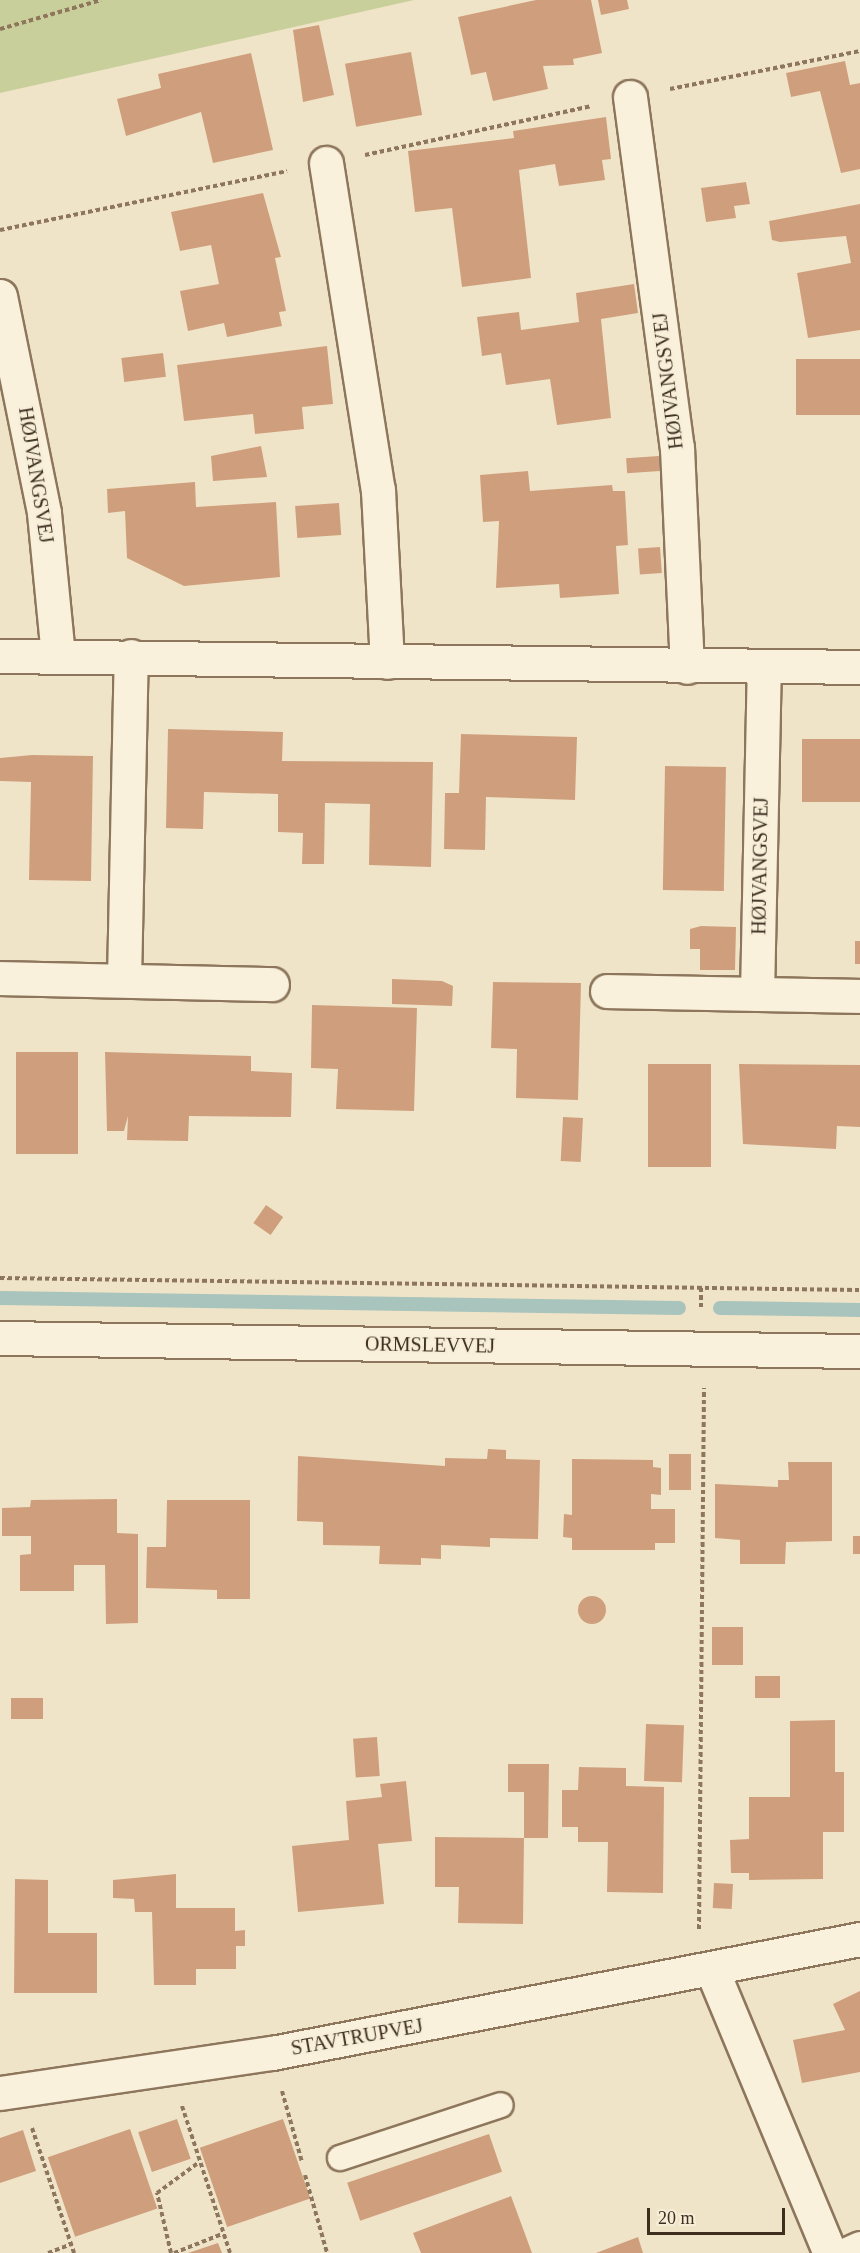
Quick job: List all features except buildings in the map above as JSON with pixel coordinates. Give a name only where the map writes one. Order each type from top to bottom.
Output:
[{"type":"street","name":"HØJVANGSVEJ","points":[[630,97],[677,448],[687,667]]},
{"type":"street","points":[[326,163],[378,490],[387,662]]},
{"type":"street","name":"HØJVANGSVEJ","points":[[0,296],[44,513],[58,656]]},
{"type":"street","points":[[0,656],[131,656],[687,667],[860,667]]},
{"type":"street","points":[[124,980],[131,656]]},
{"type":"street","name":"HØJVANGSVEJ","points":[[757,994],[764,666]]},
{"type":"street","points":[[0,978],[272,984]]},
{"type":"street","points":[[607,991],[860,996]]},
{"type":"street","name":"ORMSLEVVEJ","points":[[0,1338],[860,1352]]},
{"type":"street","name":"STAVTRUPVEJ","points":[[10,2091],[272,2053],[860,1940]]},
{"type":"street","points":[[712,1970],[830,2253]]},
{"type":"street","points":[[849,2253],[860,2248]]},
{"type":"lane","points":[[340,2158],[501,2104]]},
{"type":"path","points":[[0,28],[101,0]]},
{"type":"path","points":[[0,230],[630,97],[860,51]]},
{"type":"path","points":[[0,1278],[860,1290]]},
{"type":"path","points":[[704,1350],[697,1922],[712,1970]]},
{"type":"path","points":[[272,2053],[325,2253]]},
{"type":"path","points":[[171,2068],[198,2163],[230,2253]]},
{"type":"path","points":[[10,2091],[74,2253]]},
{"type":"path","points":[[198,2163],[157,2193],[173,2253],[222,2234]]},
{"type":"path","points":[[48,2253],[71,2244]]},
{"type":"green space","points":[[0,0],[414,0],[0,93]]},
{"type":"waterway","points":[[0,1298],[679,1308]]},
{"type":"waterway","points":[[720,1308],[860,1310]]}]
